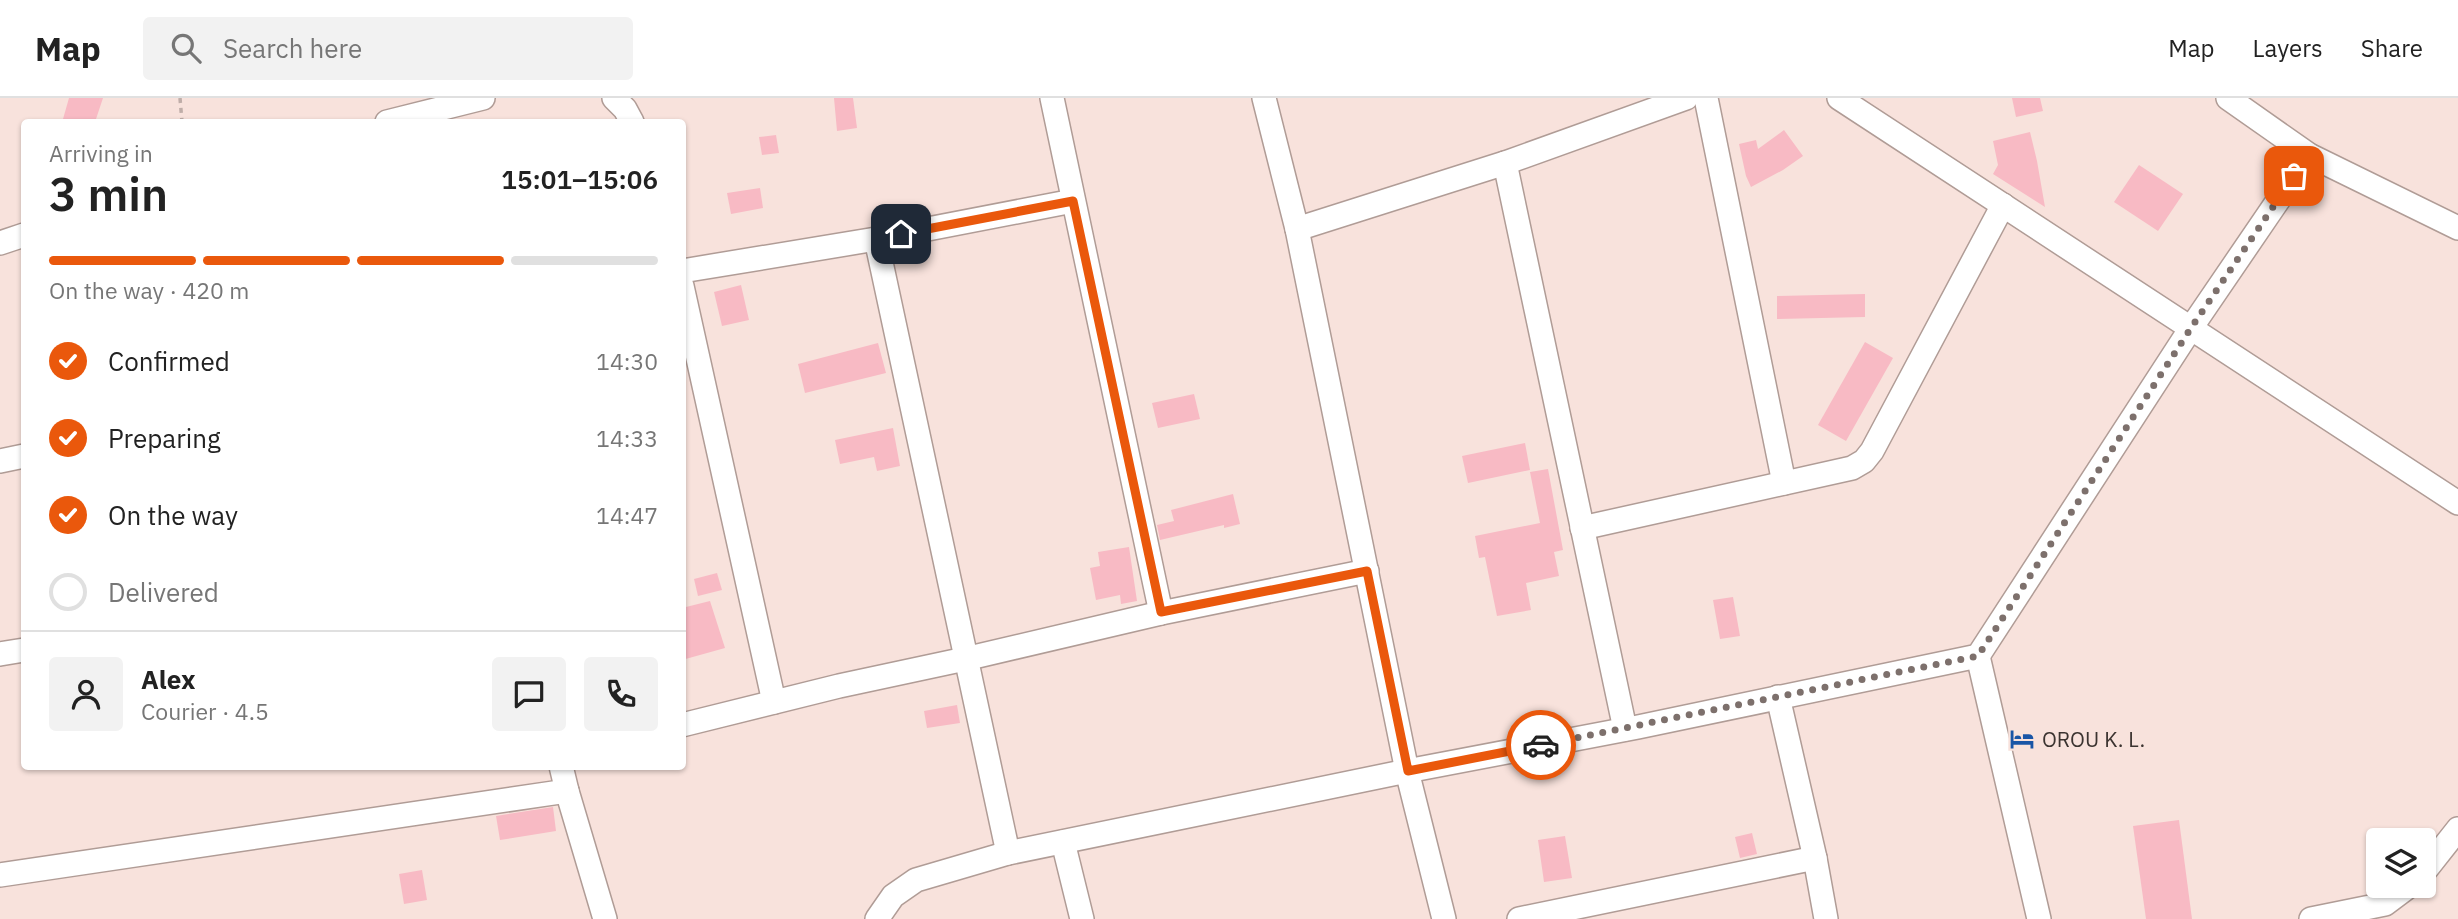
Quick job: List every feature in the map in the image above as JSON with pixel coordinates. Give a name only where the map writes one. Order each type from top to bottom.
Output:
[{"type":"street","points":[[397,119],[483,98]]},
{"type":"street","points":[[614,98],[630,119]]},
{"type":"street","points":[[1052,98],[1161,612]]},
{"type":"street","points":[[1264,98],[1297,229],[1408,771],[1444,919]]},
{"type":"street","points":[[1297,229],[1505,163],[1686,98]]},
{"type":"street","points":[[1706,98],[1784,484]]},
{"type":"street","points":[[1839,98],[2458,503]]},
{"type":"street","points":[[2228,98],[2309,155],[2458,228]]},
{"type":"street","points":[[877,919],[893,896],[916,880],[1008,853],[1978,656],[2191,328],[2309,155]]},
{"type":"street","points":[[1505,163],[1625,729]]},
{"type":"street","points":[[686,270],[876,239],[1073,201]]},
{"type":"street","points":[[1582,528],[1852,468],[1864,461],[1872,451],[2003,205]]},
{"type":"street","points":[[0,243],[21,236]]},
{"type":"street","points":[[876,239],[1008,853]]},
{"type":"street","points":[[686,304],[774,702]]},
{"type":"street","points":[[0,461],[21,457]]},
{"type":"street","points":[[686,724],[1161,612],[1367,571]]},
{"type":"street","points":[[0,654],[21,650]]},
{"type":"street","points":[[1978,656],[2039,919]]},
{"type":"street","points":[[1779,697],[1826,919]]},
{"type":"street","points":[[562,770],[605,919]]},
{"type":"street","points":[[0,875],[566,791]]},
{"type":"street","points":[[2436,857],[2458,829]]},
{"type":"street","points":[[1063,842],[1082,919]]},
{"type":"street","points":[[1519,919],[1815,858]]},
{"type":"street","points":[[2311,919],[2380,912],[2393,898]]},
{"type":"path","points":[[180,98],[182,119]]},
{"type":"building","points":[[69,98],[103,98],[96,119],[63,119]]},
{"type":"building","points":[[834,98],[853,98],[857,128],[837,131]]},
{"type":"building","points":[[2012,98],[2040,98],[2043,111],[2016,117]]},
{"type":"building","points":[[1784,130],[1803,156],[1751,187],[1739,144],[1756,140],[1758,149]]},
{"type":"building","points":[[2030,132],[2045,207],[1993,174],[1998,165],[1993,141]]},
{"type":"building","points":[[776,135],[779,153],[762,155],[759,137]]},
{"type":"building","points":[[2139,165],[2183,194],[2158,231],[2114,202]]},
{"type":"building","points":[[760,188],[763,208],[731,214],[727,193]]},
{"type":"building","points":[[741,285],[749,320],[722,326],[714,292]]},
{"type":"building","points":[[1865,294],[1865,317],[1777,319],[1777,296]]},
{"type":"building","points":[[1865,342],[1893,358],[1846,441],[1818,425]]},
{"type":"building","points":[[878,343],[886,373],[805,393],[798,364]]},
{"type":"building","points":[[1194,394],[1200,419],[1158,428],[1152,403]]},
{"type":"building","points":[[893,428],[900,466],[877,471],[874,457],[840,464],[835,440]]},
{"type":"building","points":[[1525,443],[1530,470],[1468,483],[1462,456]]},
{"type":"building","points":[[1548,469],[1563,550],[1554,552],[1559,576],[1526,583],[1531,610],[1497,616],[1485,557],[1479,558],[1475,536],[1540,523],[1530,472]]},
{"type":"building","points":[[1233,494],[1240,524],[1224,528],[1224,525],[1160,540],[1157,525],[1174,521],[1171,510]]},
{"type":"building","points":[[1129,547],[1137,601],[1121,604],[1120,595],[1096,600],[1090,568],[1100,566],[1098,552]]},
{"type":"building","points":[[717,573],[722,590],[698,596],[694,579]]},
{"type":"building","points":[[1733,597],[1740,636],[1720,639],[1713,600]]},
{"type":"building","points":[[710,601],[725,648],[686,659],[686,607]]},
{"type":"building","points":[[957,705],[960,723],[927,728],[924,711]]},
{"type":"building","points":[[553,807],[556,831],[500,840],[496,816]]},
{"type":"building","points":[[2179,820],[2192,919],[2146,919],[2133,826]]},
{"type":"building","points":[[1752,833],[1757,854],[1740,858],[1735,837]]},
{"type":"building","points":[[1565,836],[1572,878],[1544,882],[1538,840]]},
{"type":"building","points":[[422,870],[427,900],[404,904],[399,874]]},
{"type":"way so far","points":[[1541,745],[1978,656],[2191,328],[2294,176]]},
{"type":"place","name":"OROU K. L.","points":[[2022,739]]},
{"type":"route","points":[[901,234],[1073,201],[1161,612],[1367,571],[1408,771],[1541,745]]}]
